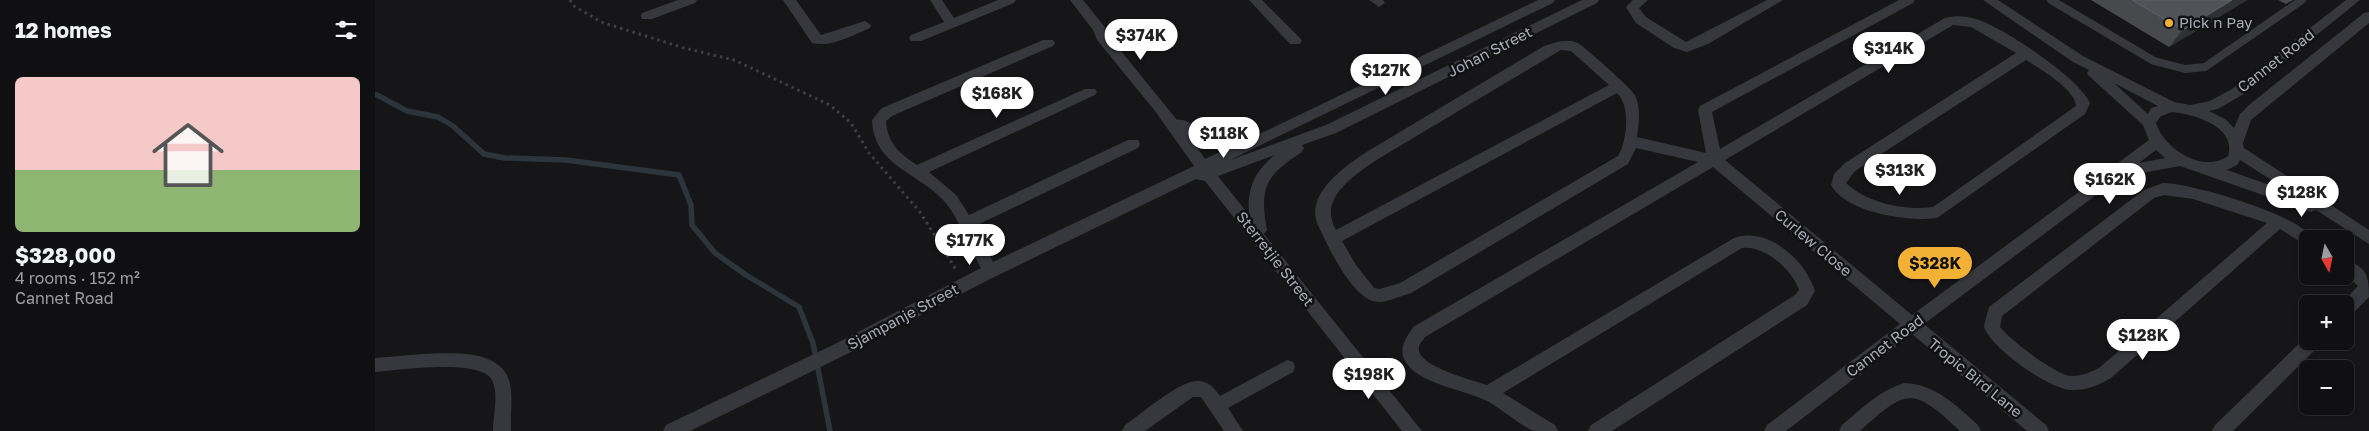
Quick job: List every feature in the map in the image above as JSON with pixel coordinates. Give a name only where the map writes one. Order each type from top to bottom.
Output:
[{"type":"street","points":[[647,16],[691,0]]},
{"type":"street","points":[[789,0],[817,40],[826,40],[865,25]]},
{"type":"street","points":[[936,0],[951,23]]},
{"type":"street","points":[[916,38],[1010,0]]},
{"type":"street","points":[[1076,0],[1099,29],[1102,37],[1210,169]]},
{"type":"street","points":[[1255,0],[1295,40]]},
{"type":"street","name":"Johan Street","points":[[1210,169],[1276,134],[1549,0]]},
{"type":"street","name":"Johan Street","points":[[1259,230],[1255,208],[1255,191],[1262,176],[1292,151],[1331,129],[1593,0]]},
{"type":"street","points":[[1642,0],[1632,7],[1641,20],[1679,46],[1687,47],[1703,41],[1777,0]]},
{"type":"street","points":[[1715,160],[1705,110],[1909,0]]},
{"type":"street","points":[[1989,0],[2079,59],[2172,107],[2191,109],[2219,122],[2229,132],[2236,146],[2369,238]]},
{"type":"street","name":"Cannet Road","points":[[2191,109],[2213,105],[2237,92],[2354,0]]},
{"type":"street","name":"Cannet Road","points":[[2236,146],[2245,118],[2254,108],[2369,16]]},
{"type":"street","points":[[1549,431],[1488,393],[1437,375],[1419,366],[1411,357],[1409,348],[1412,339],[1419,332],[1950,21],[1973,21],[2025,54],[2073,86],[2080,94],[2083,102],[2081,109],[1937,212],[1926,215],[1912,215],[1853,198],[1843,192],[1838,184],[1839,178],[1850,167],[2025,54]]},
{"type":"street","points":[[1099,29],[1110,36],[1181,124],[1210,169]]},
{"type":"street","points":[[986,273],[965,224],[951,198],[897,158],[885,144],[878,125],[881,116],[1048,43]]},
{"type":"street","points":[[1560,45],[1575,47],[1619,86],[1629,96],[1632,106],[1628,151],[1618,165],[1393,292],[1380,296],[1369,294],[1341,256],[1321,212],[1324,202],[1346,174],[1373,155],[1549,49],[1560,45]]},
{"type":"street","points":[[2079,59],[2149,123],[2152,136],[2157,142],[2181,160],[2331,213]]},
{"type":"street","points":[[1333,239],[1619,86]]},
{"type":"street","points":[[916,172],[1090,92]]},
{"type":"street","points":[[2149,123],[2156,112],[2172,107]]},
{"type":"street","name":"Johan Street","points":[[1181,124],[1201,138],[1223,145],[1276,134]]},
{"type":"street","name":"Johan Street","points":[[1210,169],[1331,129]]},
{"type":"street","points":[[1630,141],[1715,160]]},
{"type":"street","name":"Cannet Road","points":[[1773,431],[1911,325],[2157,142]]},
{"type":"street","points":[[965,224],[1133,144]]},
{"type":"street","points":[[2199,166],[2214,167],[2226,164],[2234,159],[2236,146]]},
{"type":"street","name":"Curlew Close","points":[[1715,160],[1911,325]]},
{"type":"street","name":"Cannet Road","points":[[2117,172],[2181,160]]},
{"type":"street","name":"Sjampanje Street","points":[[672,431],[780,380],[986,273],[1210,169]]},
{"type":"street","name":"Sterretjie Street","points":[[1210,169],[1346,340],[1349,350]]},
{"type":"street","name":"Sterretjie Street","points":[[1210,169],[1341,343],[1349,350],[1413,431]]},
{"type":"street","points":[[2279,221],[2105,373],[2092,380],[2077,383],[2064,381],[2052,376],[1999,338],[1992,329],[1992,319],[1995,312],[2149,194],[2163,189],[2176,189],[2279,221],[2299,235]]},
{"type":"street","points":[[1488,393],[1739,242],[1757,241],[1767,246],[1799,274],[1806,284],[1807,291],[1801,300],[1597,431]]},
{"type":"street","points":[[2354,272],[2366,285],[2365,291],[2354,301]]},
{"type":"street","name":"Tropic Bird Lane","points":[[1911,325],[2039,431]]},
{"type":"street","points":[[2221,431],[2304,350]]},
{"type":"street","points":[[375,365],[430,360],[483,364],[493,369],[499,376],[502,388],[502,431]]},
{"type":"street","points":[[1217,406],[1287,367]]},
{"type":"street","points":[[1131,431],[1189,390],[1198,388],[1207,391],[1234,431]]},
{"type":"street","points":[[1848,431],[1894,394],[1904,391],[1921,393],[1939,402],[1972,431]]},
{"type":"lane","points":[[2051,0],[2154,62],[2172,68],[2189,70],[2205,67],[2302,0]]},
{"type":"path","points":[[570,0],[574,6],[601,22],[684,48],[734,60],[830,105],[851,123],[869,153],[920,212],[955,268],[986,273]]},
{"type":"building","points":[[2132,0],[2232,0],[2183,30]]},
{"type":"waterway","points":[[375,94],[407,111],[438,117],[453,126],[484,154],[505,158],[566,160],[679,175],[691,205],[692,225],[715,253],[746,275],[799,307],[813,343],[830,431]]},
{"type":"place","name":"Pick n Pay","points":[[2169,23]]}]
